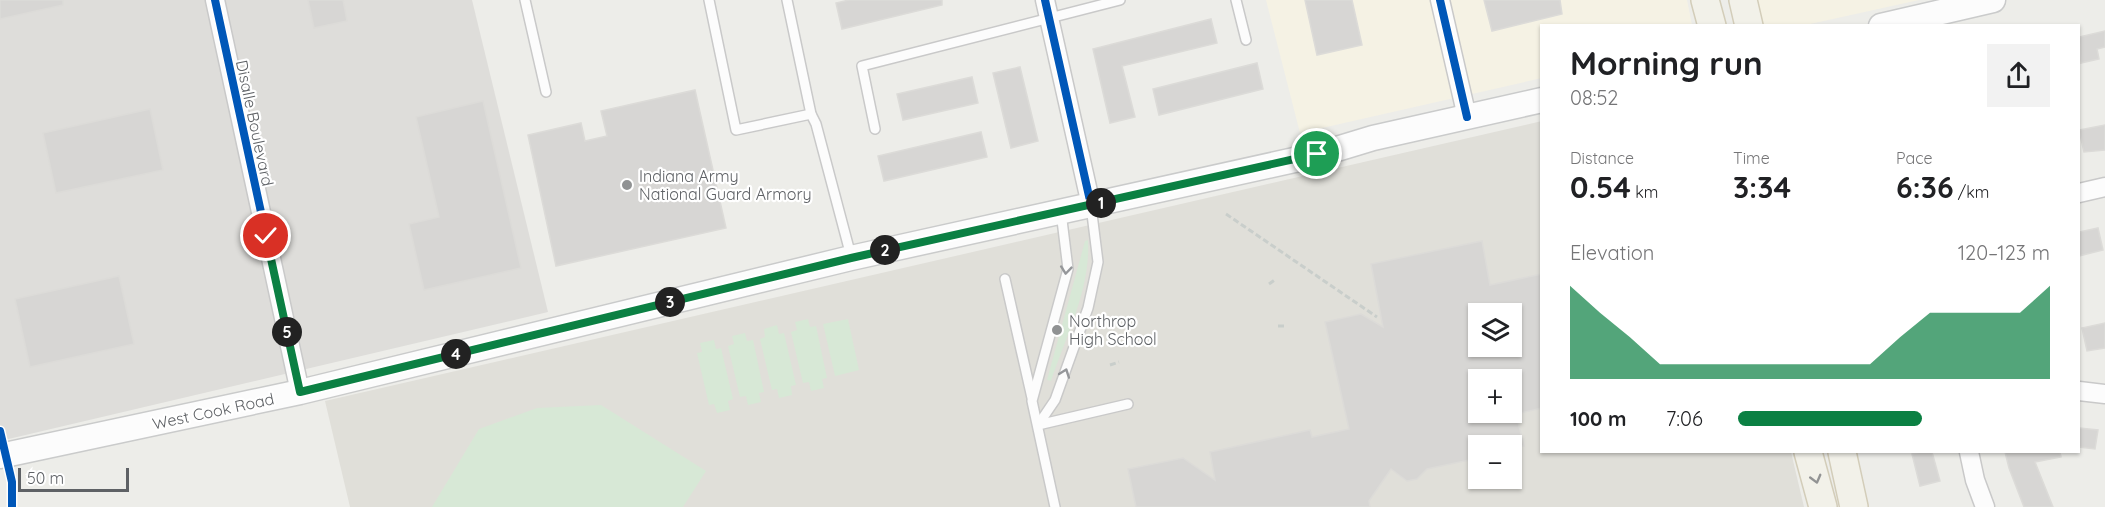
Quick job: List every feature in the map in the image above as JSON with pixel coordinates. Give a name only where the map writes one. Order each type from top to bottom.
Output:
[{"type":"main road","points":[[1705,0],[1711,24]]},
{"type":"main road","points":[[1743,0],[1749,24]]},
{"type":"main road","points":[[1890,24],[1993,0]]},
{"type":"main road","name":"West Cook Road","points":[[0,456],[300,392],[851,258],[1317,154],[1373,138],[1540,100]]},
{"type":"main road","points":[[1808,453],[1823,507]]},
{"type":"main road","points":[[1842,453],[1854,507]]},
{"type":"street","name":"Disalle Boulevard","points":[[215,0],[300,392]]},
{"type":"street","points":[[1045,0],[1091,205]]},
{"type":"street","points":[[1440,0],[1467,117]]},
{"type":"street","points":[[2080,193],[2105,187]]},
{"type":"street","points":[[2080,391],[2105,394]]},
{"type":"street","points":[[1969,453],[1985,507]]},
{"type":"lane","points":[[525,0],[546,92]]},
{"type":"lane","points":[[709,0],[736,130],[811,114]]},
{"type":"lane","points":[[787,0],[811,114],[816,124],[851,258]]},
{"type":"lane","points":[[874,129],[862,66],[1120,0]]},
{"type":"lane","points":[[1236,0],[1246,40]]},
{"type":"lane","points":[[1038,425],[1055,400],[1089,308],[1098,262],[1091,205]]},
{"type":"lane","points":[[1032,401],[1068,269],[1061,212]]},
{"type":"lane","points":[[1005,279],[1055,507]]},
{"type":"lane","points":[[1038,425],[1128,404]]},
{"type":"path","points":[[1226,214],[1377,317]]},
{"type":"path","points":[[1269,284],[1276,279]]},
{"type":"path","points":[[1101,324],[1108,322]]},
{"type":"path","points":[[1278,326],[1286,326]]},
{"type":"path","points":[[1110,365],[1119,362]]},
{"type":"shaded area","points":[[0,0],[472,0],[548,312],[0,441]]},
{"type":"shaded area","points":[[1266,0],[1687,0],[1692,24],[1540,24],[1540,78],[1300,133]]},
{"type":"shaded area","points":[[1754,0],[1919,0],[1810,24],[1760,24]]},
{"type":"shaded area","name":"Northrop High School","points":[[1540,121],[1540,453],[1791,453],[1804,507],[350,507],[325,401]]},
{"type":"green space","points":[[1088,240],[1086,276],[1082,294],[1051,381],[1047,380],[1085,241]]},
{"type":"green space","points":[[808,319],[810,327],[816,326],[827,378],[822,379],[824,388],[811,391],[809,382],[803,383],[791,332],[797,330],[795,322]]},
{"type":"green space","points":[[848,319],[859,370],[835,376],[823,324]]},
{"type":"green space","points":[[777,325],[779,334],[784,333],[796,385],[791,386],[792,395],[779,398],[777,389],[772,390],[760,339],[765,337],[764,329]]},
{"type":"green space","points":[[745,333],[747,341],[753,340],[764,392],[759,393],[761,402],[748,405],[746,396],[740,397],[728,346],[734,344],[732,336]]},
{"type":"green space","points":[[714,340],[716,349],[721,348],[733,399],[728,401],[730,410],[717,413],[714,404],[709,405],[697,353],[702,352],[700,343]]},
{"type":"green space","points":[[601,405],[706,471],[683,507],[432,507],[479,429],[537,408]]},
{"type":"building","points":[[0,0],[63,0],[63,5],[0,19]]},
{"type":"building","points":[[308,0],[343,0],[347,21],[314,28]]},
{"type":"building","points":[[849,0],[942,0],[942,5],[842,29],[836,3]]},
{"type":"building","points":[[1305,0],[1352,0],[1362,45],[1317,55]]},
{"type":"building","points":[[1484,0],[1560,0],[1562,14],[1492,31]]},
{"type":"building","points":[[1211,19],[1217,43],[1122,66],[1135,117],[1110,123],[1093,49]]},
{"type":"building","points":[[2105,31],[2105,47],[2097,49],[2099,59],[2081,63],[2080,37]]},
{"type":"building","points":[[1257,63],[1263,89],[1159,115],[1153,89]]},
{"type":"building","points":[[1020,67],[1038,141],[1011,148],[993,73]]},
{"type":"building","points":[[972,77],[978,103],[903,120],[897,94]]},
{"type":"building","name":"Indiana Army National Guard Armory","points":[[695,90],[726,228],[556,266],[528,135],[581,123],[585,141],[607,136],[601,111]]},
{"type":"building","points":[[483,101],[521,268],[424,290],[409,224],[439,217],[416,117]]},
{"type":"building","points":[[150,109],[163,170],[56,193],[43,133]]},
{"type":"building","points":[[2105,125],[2105,150],[2084,152],[2080,130]]},
{"type":"building","points":[[981,132],[987,157],[884,181],[878,156]]},
{"type":"building","points":[[2098,228],[2103,250],[2080,256],[2080,232]]},
{"type":"building","points":[[1482,241],[1490,285],[1540,274],[1540,408],[1522,413],[1522,369],[1468,369],[1468,423],[1518,423],[1521,435],[1468,435],[1468,460],[1427,469],[1417,479],[1407,481],[1391,469],[1369,501],[1370,507],[1136,507],[1128,469],[1183,458],[1215,480],[1210,452],[1310,430],[1312,437],[1349,429],[1325,322],[1361,314],[1383,327],[1371,264]]},
{"type":"building","points":[[119,276],[134,344],[30,367],[15,299]]},
{"type":"building","points":[[2105,323],[2105,348],[2087,351],[2082,328]]},
{"type":"building","points":[[2080,428],[2098,430],[2095,449],[2080,447]]},
{"type":"building","points":[[1932,453],[1940,481],[1920,486],[1912,454]]},
{"type":"building","points":[[2005,453],[2060,453],[2061,457],[2035,462],[2053,507],[2024,507]]},
{"type":"cycle path","points":[[215,0],[300,392]]},
{"type":"cycle path","points":[[1045,0],[1091,205]]},
{"type":"cycle path","points":[[1440,0],[1467,117]]},
{"type":"cycle path","points":[[0,431],[12,482],[12,507]]},
{"type":"place","name":"Indiana Army National Guard Armory","points":[[627,185]]},
{"type":"place","name":"Northrop High School","points":[[1057,330]]},
{"type":"route","points":[[266,236],[300,392],[851,258],[1317,154]]}]
